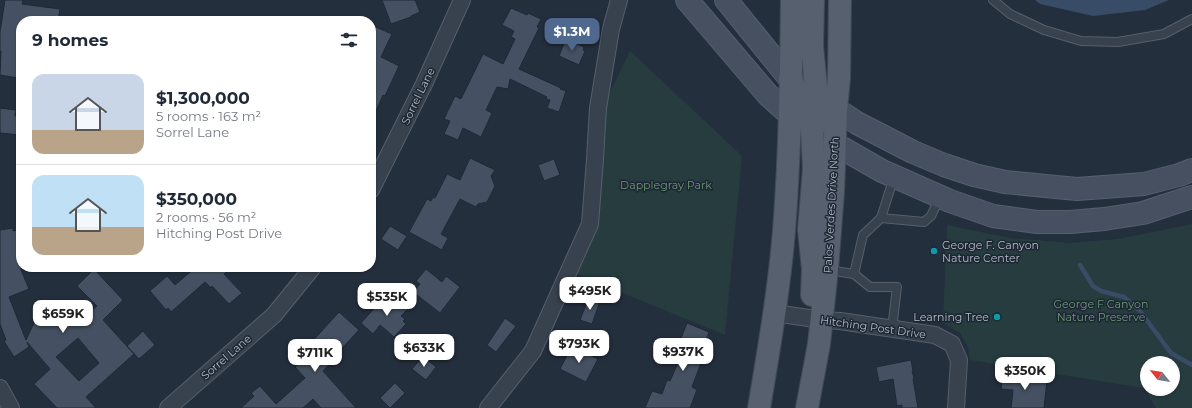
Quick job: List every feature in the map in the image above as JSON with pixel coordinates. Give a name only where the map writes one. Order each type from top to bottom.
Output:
[{"type":"main road","points":[[687,0],[768,95],[789,114],[812,130],[859,158],[940,197],[993,216],[1037,222],[1070,222],[1142,213],[1192,197]]},
{"type":"main road","points":[[726,0],[790,79],[804,103],[812,130],[814,168],[809,230],[813,269],[812,298],[822,320]]},
{"type":"main road","points":[[759,408],[775,313],[784,232],[788,153],[792,0]]},
{"type":"main road","points":[[813,0],[812,46],[817,97],[826,125],[835,144]]},
{"type":"main road","name":"Palos Verdes Drive North","points":[[807,408],[822,320],[828,270],[839,78],[840,0]]},
{"type":"main road","points":[[790,79],[857,123],[913,152],[944,165],[974,175],[1005,182],[1077,189],[1144,184],[1192,170]]},
{"type":"street","name":"Sorrel Lane","points":[[376,180],[424,84],[462,0]]},
{"type":"street","points":[[488,408],[533,351],[590,224],[598,108],[611,29],[618,0]]},
{"type":"street","name":"Sorrel Lane","points":[[168,408],[274,315],[309,272]]},
{"type":"street","name":"Hitching Post Drive","points":[[775,313],[935,335],[952,344],[959,360],[956,408]]},
{"type":"street","points":[[0,388],[11,408]]},
{"type":"lane","points":[[993,0],[1010,14],[1044,30],[1081,42],[1118,42],[1164,34],[1192,19]]},
{"type":"lane","points":[[854,274],[862,235],[881,218],[894,176]]},
{"type":"lane","points":[[881,218],[924,222],[931,216],[940,197]]},
{"type":"lane","points":[[828,270],[854,274],[870,287],[897,287],[892,329]]},
{"type":"green space","name":"Dapplegray Park","points":[[630,51],[742,156],[725,335],[572,272],[597,218],[588,138]]},
{"type":"green space","name":"George F Canyon Nature Preserve","points":[[1192,224],[1192,408],[1156,408],[1149,396],[1180,396],[1180,356],[1140,356],[1140,387],[970,360],[968,347],[960,333],[943,323],[947,225],[1010,238],[1069,243],[1118,239]]},
{"type":"water","points":[[1035,0],[1169,0],[1145,10],[1093,16],[1040,4]]},
{"type":"building","points":[[5,0],[23,0],[22,4],[60,9],[59,16],[16,16],[16,78],[0,75],[0,32]]},
{"type":"building","points":[[382,0],[415,0],[420,12],[391,24]]},
{"type":"building","points":[[511,8],[541,19],[537,27],[539,28],[519,69],[566,91],[559,112],[547,108],[550,100],[546,99],[547,97],[510,79],[508,89],[497,87],[486,110],[492,113],[481,137],[463,128],[458,140],[444,134],[450,121],[444,119],[455,96],[461,99],[483,54],[503,64],[515,39],[511,37],[514,31],[502,25]]},
{"type":"building","points":[[376,27],[392,34],[381,57],[399,66],[385,96],[383,95],[376,111]]},
{"type":"building","points":[[566,39],[584,47],[583,50],[585,51],[579,65],[559,56]]},
{"type":"building","points":[[0,108],[16,110],[16,135],[0,133]]},
{"type":"building","points":[[470,158],[495,170],[491,176],[495,186],[487,202],[478,204],[476,207],[460,199],[441,234],[448,238],[442,250],[409,232],[427,199],[431,201],[433,197],[435,198],[447,174],[460,180]]},
{"type":"building","points":[[554,159],[560,175],[544,181],[538,165]]},
{"type":"building","points":[[390,226],[407,236],[398,250],[381,239]]},
{"type":"building","points":[[13,228],[13,231],[16,230],[16,272],[22,272],[29,289],[9,297],[26,340],[41,308],[73,323],[74,325],[97,306],[77,286],[91,272],[97,272],[123,300],[103,320],[134,354],[86,397],[96,408],[57,408],[34,384],[50,369],[27,342],[29,347],[14,357],[4,341],[6,340],[0,324],[0,230]],"holes":[[[78,338],[99,363],[79,381],[56,357]]]},
{"type":"building","points":[[426,269],[442,282],[446,276],[460,287],[440,313],[413,292],[420,284],[416,281]]},
{"type":"building","points":[[190,272],[227,272],[224,274],[242,293],[229,304],[212,286],[211,288],[205,282],[171,312],[168,308],[166,310],[150,291],[167,276],[175,285]]},
{"type":"building","points":[[386,295],[395,303],[398,299],[409,308],[401,316],[405,319],[403,321],[406,324],[394,337],[380,325],[373,334],[361,323]]},
{"type":"building","points":[[589,297],[600,301],[592,324],[580,320]]},
{"type":"building","points":[[339,312],[359,330],[323,371],[356,408],[321,408],[313,399],[303,408],[241,408],[254,396],[251,393],[260,386],[276,404],[305,378],[295,367],[313,351],[308,346]]},
{"type":"building","points":[[505,318],[516,326],[496,352],[487,345]]},
{"type":"building","points":[[687,323],[709,332],[699,362],[701,363],[692,387],[697,390],[690,408],[645,408],[652,391],[662,394],[667,380],[670,381],[680,358],[674,356]]},
{"type":"building","points":[[143,331],[155,345],[139,359],[127,346]]},
{"type":"building","points":[[572,346],[598,359],[586,382],[560,369]]},
{"type":"building","points":[[423,356],[436,367],[426,380],[412,369]]},
{"type":"building","points":[[911,360],[918,408],[902,408],[902,405],[897,406],[893,379],[879,382],[876,367]]},
{"type":"building","points":[[1003,371],[1018,373],[1018,377],[1047,380],[1044,408],[1011,408],[1013,390],[1001,389]]},
{"type":"building","points":[[395,383],[405,393],[390,408],[380,398]]},
{"type":"waterway","points":[[1080,265],[1093,286],[1101,291],[1124,297],[1140,311],[1171,353],[1192,365]]},
{"type":"place","name":"George F. Canyon Nature Center","points":[[934,251]]},
{"type":"place","name":"Learning Tree","points":[[997,317]]}]
